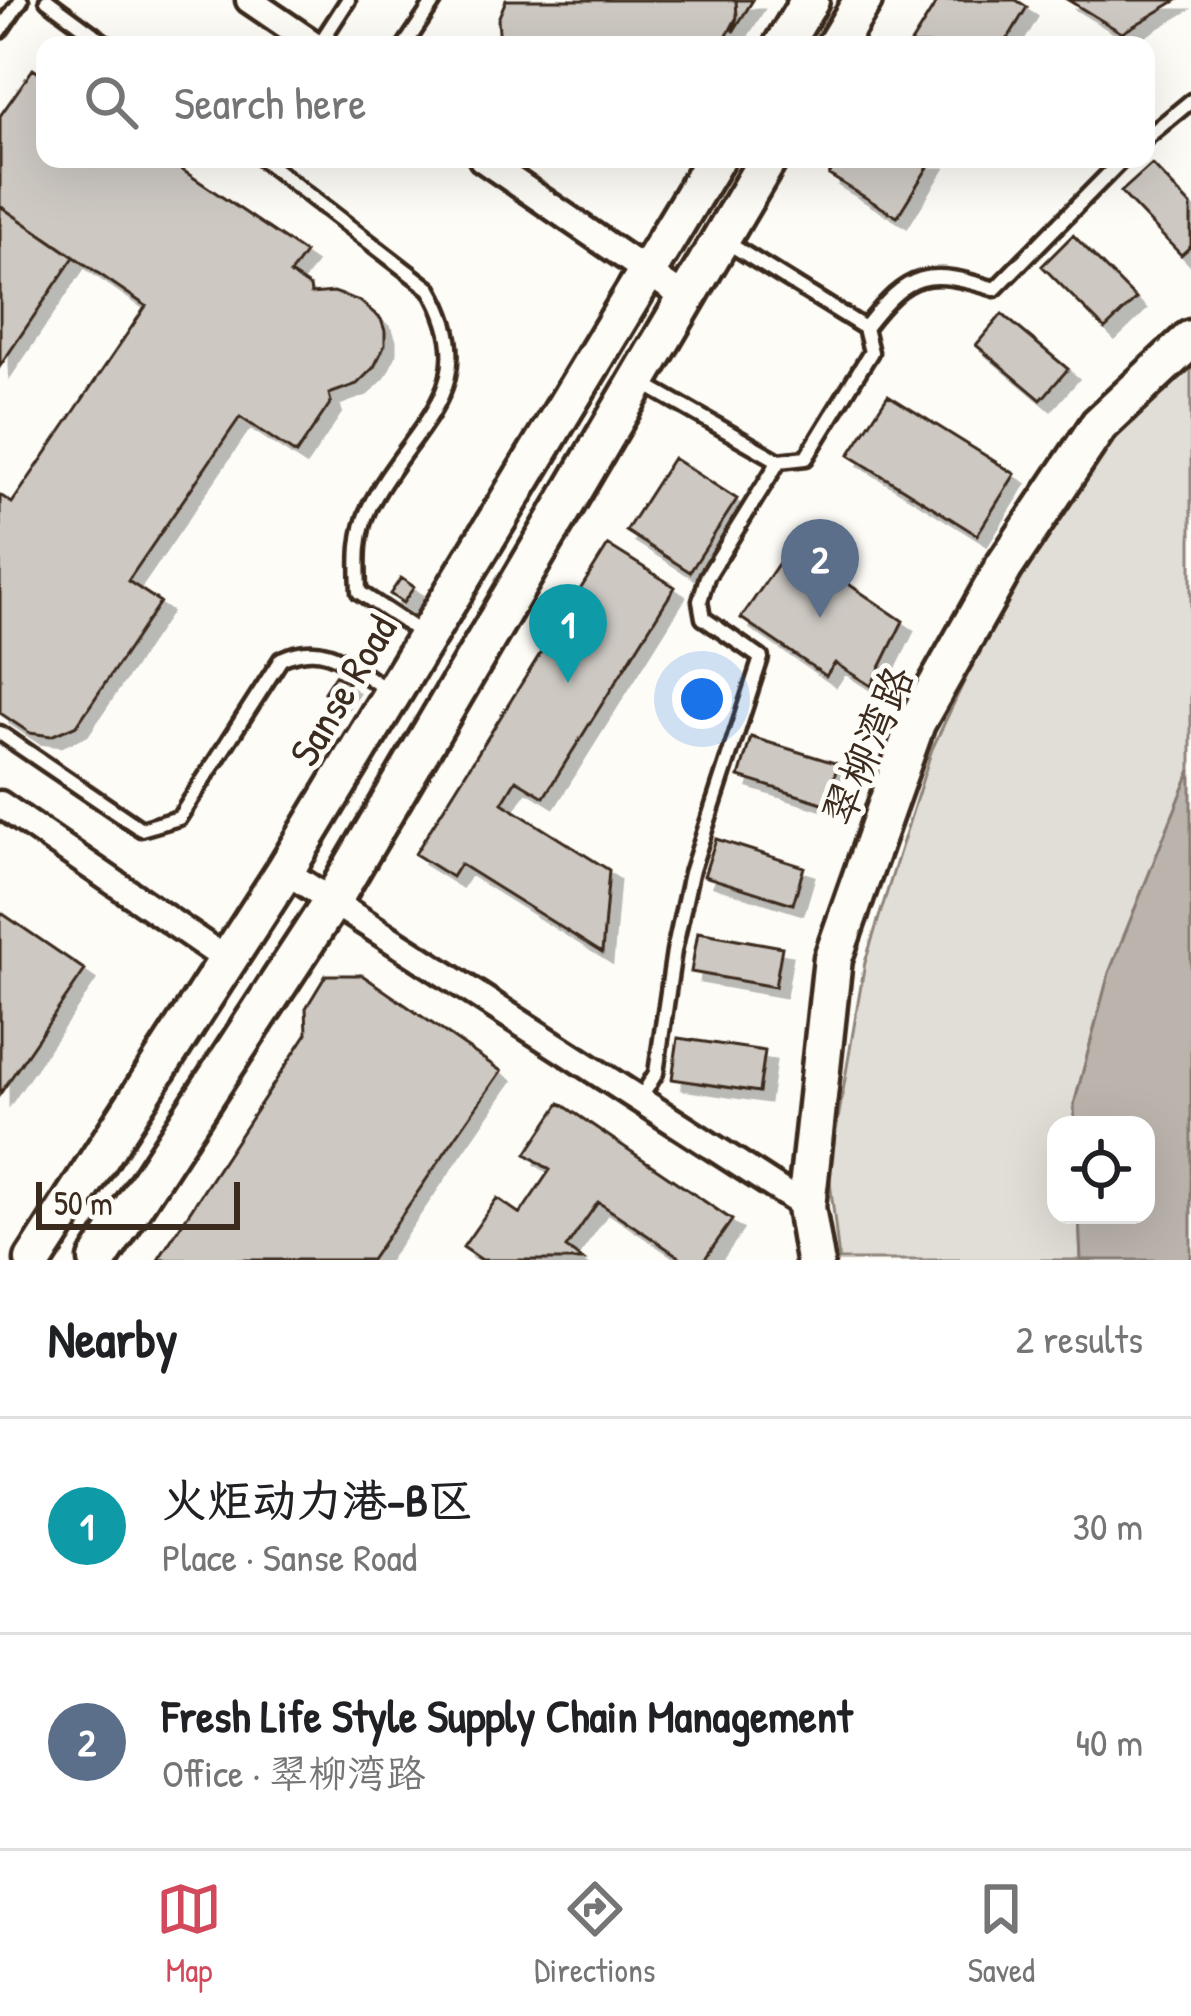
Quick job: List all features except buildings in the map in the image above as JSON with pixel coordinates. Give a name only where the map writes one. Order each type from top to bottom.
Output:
[{"type":"street","points":[[249,0],[303,36]]},
{"type":"street","points":[[788,36],[810,0]]},
{"type":"street","points":[[841,36],[863,0]]},
{"type":"street","points":[[495,168],[685,298]]},
{"type":"street","name":"Sanse Road","points":[[34,1260],[285,871],[710,168]]},
{"type":"street","points":[[98,1260],[334,900],[763,168]]},
{"type":"street","name":"翠柳湾路","points":[[815,1260],[806,1207],[833,958],[916,723],[1004,567],[1099,425],[1191,339]]},
{"type":"street","points":[[0,803],[227,960]]},
{"type":"street","points":[[285,871],[806,1207]]},
{"type":"lane","points":[[0,31],[21,0]]},
{"type":"lane","points":[[47,0],[96,36]]},
{"type":"lane","points":[[323,36],[348,0]]},
{"type":"lane","points":[[411,36],[435,0]]},
{"type":"lane","points":[[1155,131],[1191,101]]},
{"type":"lane","points":[[274,168],[430,289],[446,317],[452,351],[446,390],[368,510],[358,549],[359,592],[428,637]]},
{"type":"lane","points":[[865,328],[893,291],[920,278],[954,276],[995,289],[1114,168]]},
{"type":"lane","points":[[637,380],[778,461],[806,458],[871,352],[865,328],[720,239]]},
{"type":"lane","points":[[640,1099],[656,1073],[691,873],[761,658],[703,618],[700,601],[707,577],[778,461]]},
{"type":"lane","points":[[0,733],[141,829],[179,818],[281,659],[302,649],[325,651],[393,694]]},
{"type":"shaded area","points":[[1191,363],[1191,770],[1109,973],[1075,1116],[1047,1116],[1047,1224],[1079,1224],[1081,1260],[839,1260],[829,1172],[865,962],[932,749],[998,610],[1099,448]]},
{"type":"shaded area","points":[[1191,770],[1191,1260],[1081,1260],[1079,1224],[1155,1224],[1155,1116],[1075,1116],[1109,973]]},
{"type":"place","name":"Fresh Life Style Supply Chain Management","points":[[820,618]]},
{"type":"place","name":"火炬动力港-B区","points":[[568,683]]}]
